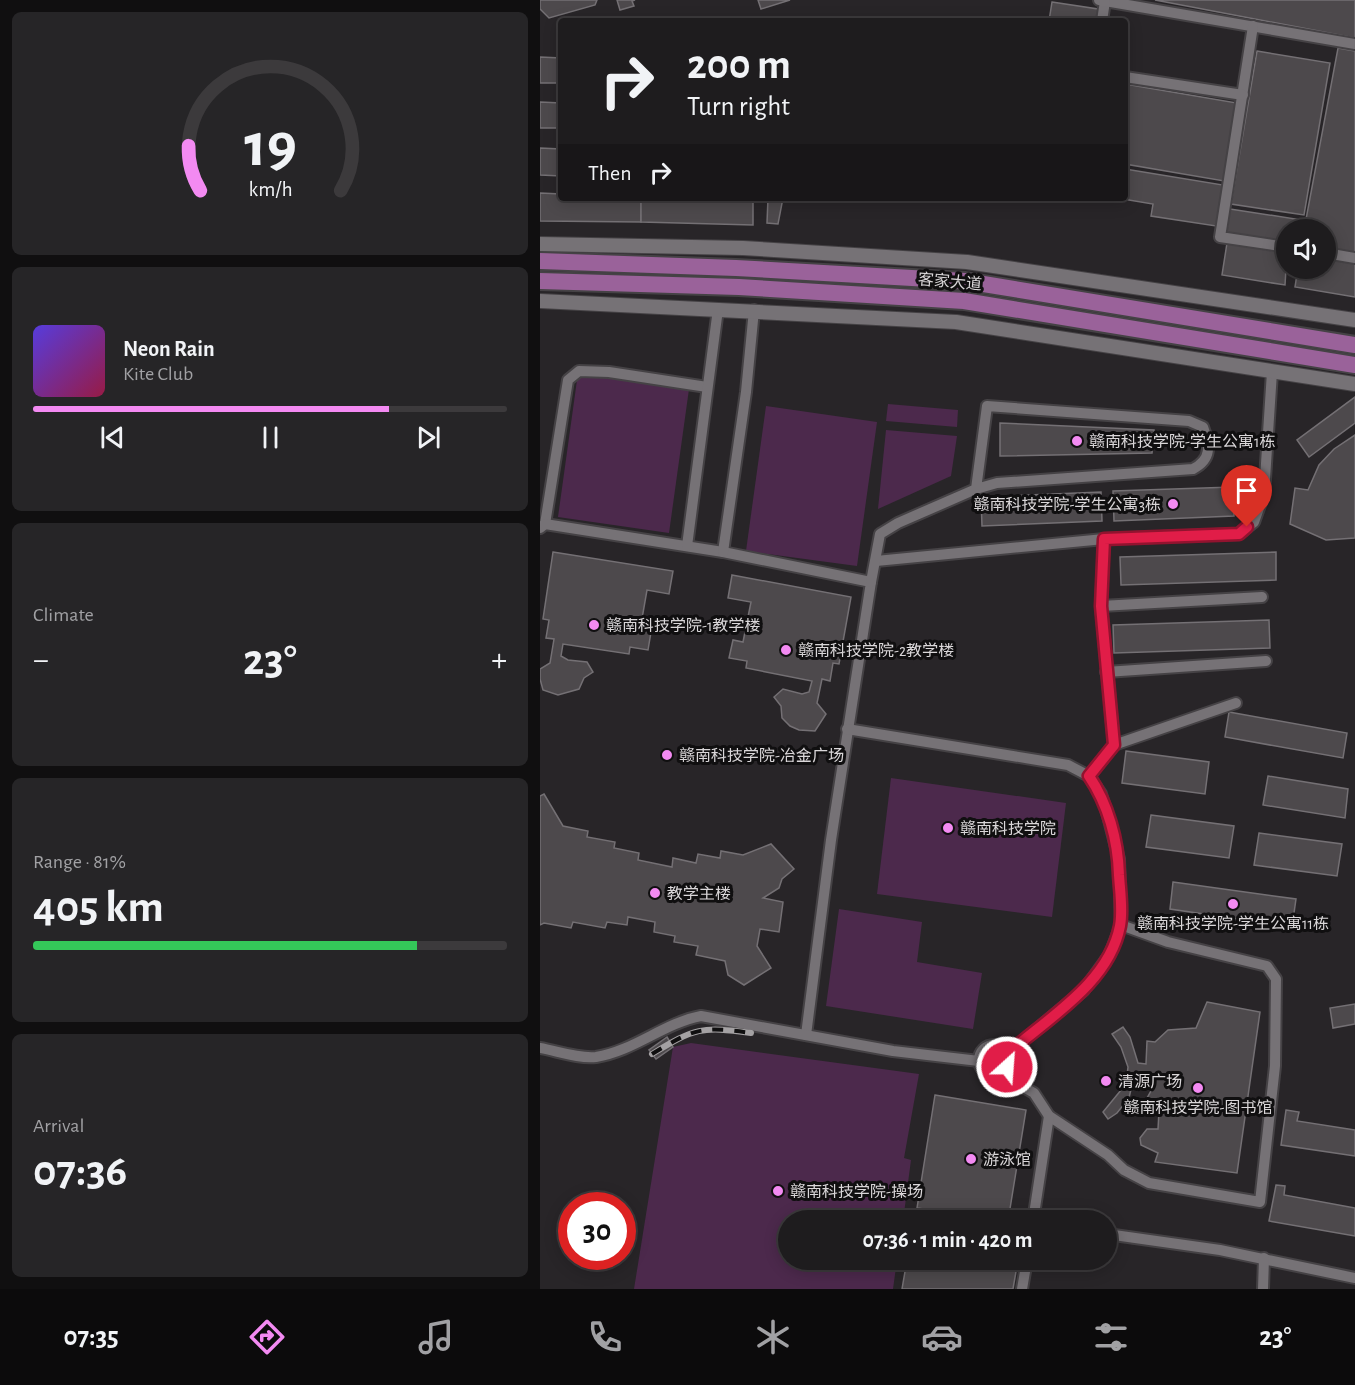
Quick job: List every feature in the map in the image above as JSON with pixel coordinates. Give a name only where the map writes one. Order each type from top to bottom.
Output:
[{"type":"main road","name":"客家大道","points":[[540,261],[965,280],[1355,345]]},
{"type":"main road","name":"客家大道","points":[[540,281],[739,287],[964,301],[1355,364]]},
{"type":"street","points":[[1102,18],[1102,1],[1355,44]]},
{"type":"street","points":[[1253,26],[1220,237],[1276,245]]},
{"type":"street","points":[[1128,77],[1244,95]]},
{"type":"street","points":[[540,244],[743,248],[967,262],[1355,321]]},
{"type":"street","points":[[1336,255],[1355,258]]},
{"type":"street","points":[[540,301],[754,310],[956,322],[1355,384]]},
{"type":"street","points":[[687,546],[718,309]]},
{"type":"street","points":[[723,552],[746,392],[754,310]]},
{"type":"street","points":[[706,387],[599,372],[579,371],[568,380],[543,526],[723,552],[871,582]]},
{"type":"street","points":[[876,561],[1104,539],[1239,534],[1254,522],[1264,494],[1272,372]]},
{"type":"street","points":[[806,1035],[848,729],[880,534],[898,523],[976,489],[997,483],[1193,469],[1204,463],[1209,454],[1209,442],[1203,427],[1189,421],[987,406],[976,489]]},
{"type":"street","points":[[1104,539],[1101,606],[1114,745]]},
{"type":"street","points":[[1101,606],[1262,597]]},
{"type":"street","points":[[1106,672],[1266,661]]},
{"type":"street","points":[[1089,776],[1114,745],[1236,703]]},
{"type":"street","points":[[848,729],[1068,765],[1089,776],[1101,794],[1119,859],[1121,925],[1110,954],[1084,990],[1007,1054]]},
{"type":"street","points":[[1001,1074],[1007,1067],[1007,1054],[1000,1047],[991,1046],[982,1052],[979,1061],[985,1072],[992,1075],[1001,1074],[1034,1093],[1049,1116],[1108,1155],[1124,1170],[1149,1183],[1260,1202],[1275,1066],[1276,979],[1267,966],[1168,942],[1121,925]]},
{"type":"street","points":[[540,1048],[594,1057],[627,1047],[681,1020],[701,1016],[893,1052],[979,1061]]},
{"type":"street","points":[[1035,1210],[1049,1116]]},
{"type":"street","points":[[1117,1236],[1264,1258],[1355,1278]]},
{"type":"street","points":[[1263,1289],[1264,1258]]},
{"type":"street","points":[[1022,1289],[1025,1270]]},
{"type":"shaded area","points":[[578,373],[689,389],[669,533],[558,517]]},
{"type":"shaded area","points":[[888,404],[958,410],[957,427],[886,421]]},
{"type":"shaded area","points":[[766,406],[877,422],[857,566],[746,551]]},
{"type":"shaded area","points":[[886,430],[957,436],[951,476],[878,509]]},
{"type":"shaded area","points":[[891,778],[1066,803],[1052,917],[877,894]]},
{"type":"shaded area","points":[[839,909],[922,922],[917,962],[982,973],[973,1029],[826,1006]]},
{"type":"shaded area","name":"赣南科技学院-操场","points":[[691,1043],[919,1074],[904,1158],[911,1160],[904,1210],[778,1210],[778,1270],[896,1270],[893,1289],[634,1289],[673,1047]]},
{"type":"building","points":[[540,0],[597,0],[595,5],[549,18],[540,9]]},
{"type":"building","points":[[617,0],[635,0],[632,1],[634,6],[620,10]]},
{"type":"building","points":[[758,0],[790,0],[761,9]]},
{"type":"building","points":[[1155,0],[1355,0],[1355,38]]},
{"type":"building","points":[[1052,2],[1098,9],[1097,18],[1049,18]]},
{"type":"building","points":[[1338,48],[1355,51],[1355,255],[1336,251],[1336,219],[1306,219]]},
{"type":"building","points":[[1257,51],[1330,63],[1304,215],[1231,204]]},
{"type":"building","points":[[540,57],[558,58],[558,83],[540,83]]},
{"type":"building","points":[[1128,85],[1237,103],[1224,181],[1128,165]]},
{"type":"building","points":[[540,102],[558,103],[558,128],[540,128]]},
{"type":"building","points":[[540,148],[558,149],[558,176],[540,175]]},
{"type":"building","points":[[1128,169],[1223,185],[1216,226],[1151,216],[1153,204],[1128,200]]},
{"type":"building","points":[[540,193],[558,194],[558,201],[641,201],[641,222],[540,221]]},
{"type":"building","points":[[641,201],[753,201],[753,225],[641,222]]},
{"type":"building","points":[[768,201],[782,201],[778,224],[767,223]]},
{"type":"building","points":[[1230,209],[1295,219],[1276,219],[1276,243],[1226,236]]},
{"type":"building","points":[[1227,243],[1276,251],[1276,279],[1285,279],[1285,285],[1222,275]]},
{"type":"building","points":[[1336,260],[1355,263],[1355,297],[1295,287],[1296,279],[1336,279]]},
{"type":"building","points":[[1355,397],[1355,423],[1309,457],[1297,440]]},
{"type":"building","name":"赣南科技学院-学生公寓1栋","points":[[1000,423],[1154,430],[1152,453],[1000,456]]},
{"type":"building","points":[[1355,435],[1355,538],[1326,540],[1290,524],[1295,488],[1308,490],[1319,465],[1334,449]]},
{"type":"building","name":"赣南科技学院-学生公寓3栋","points":[[1233,487],[1234,516],[1114,521],[1113,491]]},
{"type":"building","points":[[1101,492],[1102,521],[982,526],[981,497]]},
{"type":"building","name":"赣南科技学院-1教学楼","points":[[553,552],[673,571],[669,594],[647,590],[640,630],[651,632],[648,650],[630,647],[629,654],[563,644],[561,656],[568,660],[587,662],[593,672],[584,678],[579,689],[558,695],[543,690],[540,679],[540,669],[550,663],[554,639],[546,638],[549,620],[543,619]]},
{"type":"building","points":[[1276,552],[1276,580],[1121,585],[1120,557]]},
{"type":"building","name":"赣南科技学院-2教学楼","points":[[732,575],[851,597],[839,664],[833,663],[830,681],[822,679],[817,703],[826,714],[815,731],[799,730],[790,726],[782,718],[781,706],[774,697],[783,689],[802,694],[809,692],[812,681],[746,668],[747,661],[729,658],[733,640],[743,642],[751,602],[728,598]]},
{"type":"building","points":[[1269,620],[1270,648],[1114,653],[1113,625]]},
{"type":"building","points":[[1229,712],[1347,733],[1343,758],[1225,737]]},
{"type":"building","points":[[1126,751],[1209,762],[1205,794],[1122,783]]},
{"type":"building","points":[[1268,776],[1348,789],[1345,818],[1263,805]]},
{"type":"building","name":"教学主楼","points":[[544,794],[563,826],[588,831],[587,837],[615,842],[614,848],[639,853],[638,860],[672,867],[673,858],[696,863],[698,854],[720,858],[721,851],[743,855],[771,844],[794,869],[782,879],[779,888],[763,898],[783,902],[779,932],[760,929],[757,946],[771,968],[744,985],[728,975],[725,961],[696,955],[698,946],[674,942],[675,936],[654,932],[655,922],[628,917],[627,925],[607,922],[605,928],[573,922],[571,928],[544,923],[540,925],[540,796]]},
{"type":"building","points":[[1151,815],[1234,826],[1229,858],[1146,847]]},
{"type":"building","points":[[1259,833],[1342,844],[1337,876],[1254,865]]},
{"type":"building","name":"赣南科技学院-学生公寓11栋","points":[[1173,882],[1296,899],[1292,927],[1170,909]]},
{"type":"building","name":"赣南科技学院-图书馆","points":[[1207,1002],[1260,1012],[1237,1173],[1155,1162],[1158,1153],[1141,1145],[1140,1138],[1147,1129],[1158,1129],[1159,1111],[1141,1109],[1152,1089],[1132,1085],[1129,1098],[1117,1113],[1108,1119],[1103,1112],[1126,1084],[1128,1067],[1121,1047],[1112,1034],[1123,1027],[1130,1037],[1138,1063],[1146,1064],[1147,1041],[1155,1042],[1168,1030],[1196,1028]]},
{"type":"building","points":[[1355,1004],[1355,1024],[1333,1028],[1330,1008]]},
{"type":"building","points":[[667,1037],[673,1047],[656,1059],[649,1050]]},
{"type":"building","name":"游泳馆","points":[[935,1095],[1026,1110],[1010,1210],[917,1208]]},
{"type":"building","points":[[1286,1110],[1299,1112],[1297,1121],[1355,1130],[1355,1156],[1281,1145]]},
{"type":"building","points":[[1276,1185],[1285,1186],[1284,1195],[1355,1208],[1355,1236],[1269,1221]]},
{"type":"building","points":[[905,1270],[1016,1270],[1013,1289],[902,1289]]},
{"type":"railway","points":[[652,1054],[699,1031],[720,1030],[751,1033]]},
{"type":"place","name":"赣南科技学院-学生公寓1栋","points":[[1077,441]]},
{"type":"place","name":"赣南科技学院-学生公寓3栋","points":[[1173,504]]},
{"type":"place","name":"赣南科技学院-1教学楼","points":[[594,625]]},
{"type":"place","name":"赣南科技学院-2教学楼","points":[[786,650]]},
{"type":"place","name":"赣南科技学院-冶金广场","points":[[667,755]]},
{"type":"place","name":"赣南科技学院","points":[[948,828]]},
{"type":"place","name":"教学主楼","points":[[655,893]]},
{"type":"place","name":"赣南科技学院-学生公寓11栋","points":[[1233,904]]},
{"type":"place","name":"清源广场","points":[[1106,1081]]},
{"type":"place","name":"赣南科技学院-图书馆","points":[[1198,1088]]},
{"type":"place","name":"游泳馆","points":[[971,1159]]},
{"type":"place","name":"赣南科技学院-操场","points":[[778,1191]]},
{"type":"route","points":[[1007,1067],[1009,1063],[1007,1054],[1084,990],[1110,954],[1121,925],[1119,859],[1101,794],[1089,776],[1114,745],[1101,606],[1104,539],[1239,534],[1247,527]]}]
